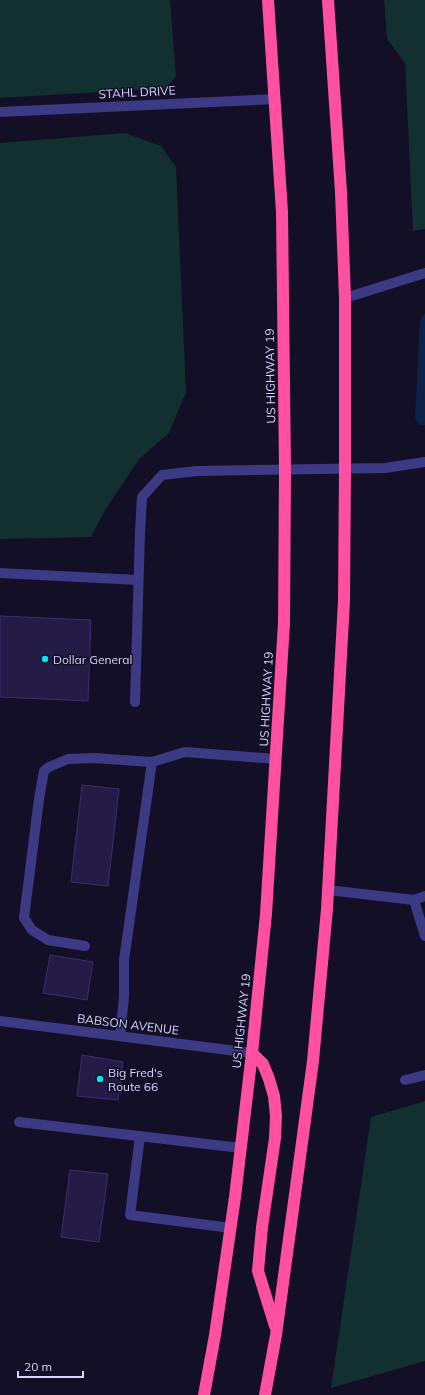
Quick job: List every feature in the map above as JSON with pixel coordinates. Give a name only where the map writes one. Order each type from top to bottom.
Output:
[{"type":"highway","name":"US HIGHWAY 19","points":[[204,1395],[215,1335],[231,1228],[252,1053],[266,914],[284,623],[285,469],[282,212],[268,0]]},
{"type":"highway","points":[[265,1395],[276,1329],[313,1061],[328,890],[344,601],[345,298],[342,192],[328,0]]},
{"type":"highway","points":[[252,1053],[263,1064],[270,1079],[274,1096],[276,1116],[258,1271],[276,1329]]},
{"type":"street","name":"STAHL DRIVE","points":[[0,112],[275,99]]},
{"type":"street","points":[[345,298],[425,273]]},
{"type":"street","points":[[135,702],[142,497],[162,475],[197,471],[385,468],[425,462]]},
{"type":"street","points":[[0,573],[138,580]]},
{"type":"street","points":[[85,946],[48,940],[32,930],[24,918],[44,771],[49,767],[68,759],[93,758],[152,762],[185,752],[276,759]]},
{"type":"street","points":[[120,1036],[124,997],[124,960],[152,762]]},
{"type":"street","points":[[328,890],[414,900],[425,896]]},
{"type":"street","points":[[414,900],[425,936]]},
{"type":"street","name":"BABSON AVENUE","points":[[0,1021],[252,1053]]},
{"type":"street","points":[[405,1080],[425,1075]]},
{"type":"street","points":[[19,1122],[241,1148]]},
{"type":"street","points":[[140,1136],[130,1215],[231,1228]]},
{"type":"green space","points":[[0,0],[170,0],[176,76],[166,88],[0,98]]},
{"type":"green space","points":[[384,0],[425,0],[425,229],[413,231],[405,63],[387,39]]},
{"type":"green space","points":[[125,133],[161,146],[176,167],[186,392],[169,433],[139,459],[105,510],[91,537],[0,539],[0,143]]},
{"type":"green space","points":[[425,1101],[425,1361],[331,1388],[371,1117]]},
{"type":"water","points":[[425,313],[425,425],[420,425],[416,421],[415,416],[420,321]]},
{"type":"building","name":"Dollar General","points":[[0,616],[91,620],[88,701],[0,697]]},
{"type":"building","points":[[82,785],[119,789],[108,886],[71,882]]},
{"type":"building","points":[[50,955],[93,962],[87,1000],[43,993]]},
{"type":"building","name":"Big Fred's Route 66","points":[[82,1055],[123,1062],[118,1100],[77,1096]]},
{"type":"building","points":[[70,1170],[108,1174],[99,1242],[61,1237]]},
{"type":"place","name":"Dollar General","points":[[45,659]]},
{"type":"place","name":"Big Fred's Route 66","points":[[100,1079]]}]
